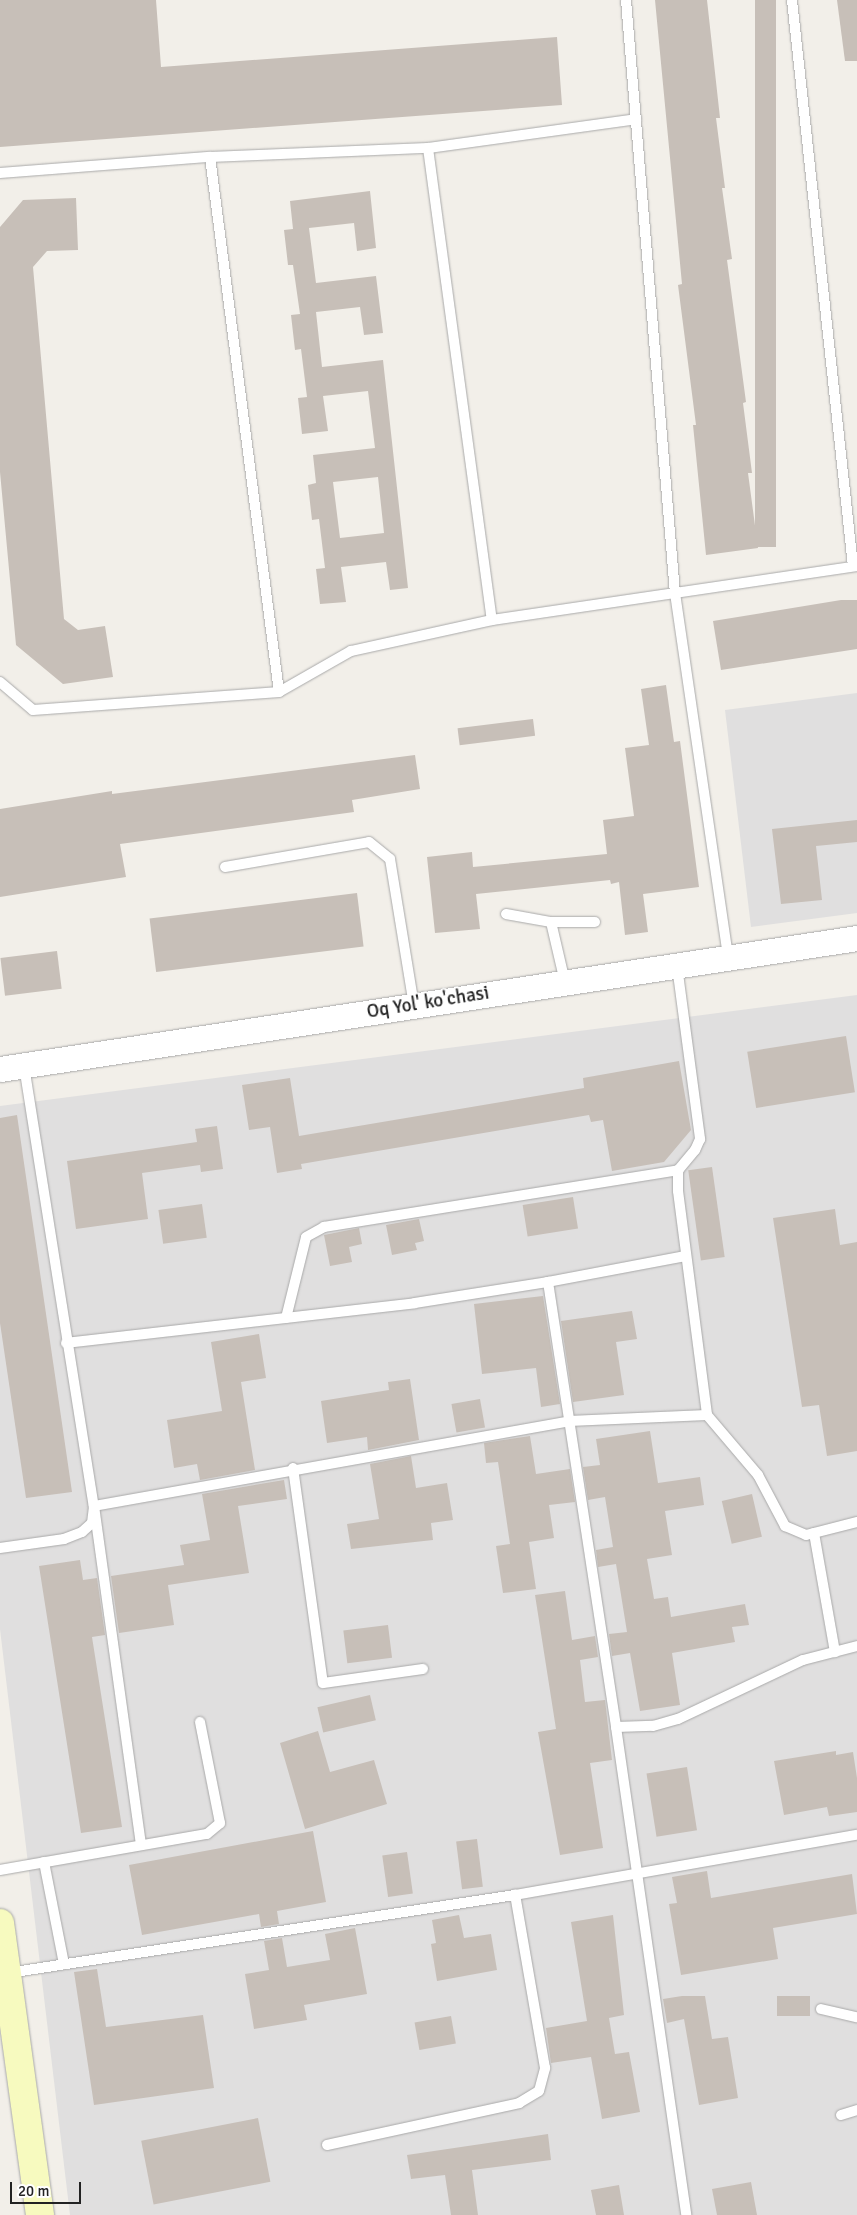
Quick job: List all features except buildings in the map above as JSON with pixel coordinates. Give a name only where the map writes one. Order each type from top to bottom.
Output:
[{"type":"main road","points":[[0,1923],[40,2215]]},
{"type":"street","name":"Oq Yol' ko'chasi","points":[[0,1069],[857,938]]},
{"type":"lane","points":[[626,0],[675,593],[728,957]]},
{"type":"lane","points":[[0,682],[33,710],[279,692],[351,651],[492,620],[855,566],[792,0]]},
{"type":"lane","points":[[0,173],[210,157],[428,148],[636,119]]},
{"type":"lane","points":[[428,148],[492,620]]},
{"type":"lane","points":[[210,157],[279,692]]},
{"type":"lane","points":[[225,866],[370,842],[390,859],[414,1006]]},
{"type":"lane","points":[[506,914],[551,922],[595,922]]},
{"type":"lane","points":[[551,922],[565,982]]},
{"type":"lane","points":[[286,1318],[306,1237],[324,1227],[678,1170],[695,1150],[700,1139],[677,965]]},
{"type":"lane","points":[[24,1066],[66,1343],[94,1506],[141,1845]]},
{"type":"lane","points":[[678,1170],[685,1256],[706,1415],[758,1475],[785,1526],[806,1535],[857,1522]]},
{"type":"lane","points":[[66,1343],[286,1318],[548,1282],[685,1256]]},
{"type":"lane","points":[[548,1282],[616,1726],[686,2215]]},
{"type":"lane","points":[[94,1506],[293,1468],[569,1421],[706,1415]]},
{"type":"lane","points":[[293,1468],[323,1682],[423,1669]]},
{"type":"lane","points":[[0,1548],[64,1539],[82,1532],[92,1523],[94,1506]]},
{"type":"lane","points":[[814,1533],[834,1652]]},
{"type":"lane","points":[[616,1726],[654,1726],[678,1719],[803,1660],[857,1646]]},
{"type":"lane","points":[[0,1870],[207,1834],[220,1823],[200,1722]]},
{"type":"lane","points":[[7,1973],[515,1895],[857,1834]]},
{"type":"lane","points":[[44,1862],[64,1964]]},
{"type":"lane","points":[[327,2145],[519,2103],[539,2091],[545,2068],[515,1895]]},
{"type":"lane","points":[[821,2009],[857,2017]]},
{"type":"lane","points":[[841,2115],[857,2110]]},
{"type":"shaded area","points":[[857,693],[857,913],[751,927],[725,710]]},
{"type":"shaded area","points":[[857,995],[857,2215],[70,2215],[0,1629],[0,1106]]}]
